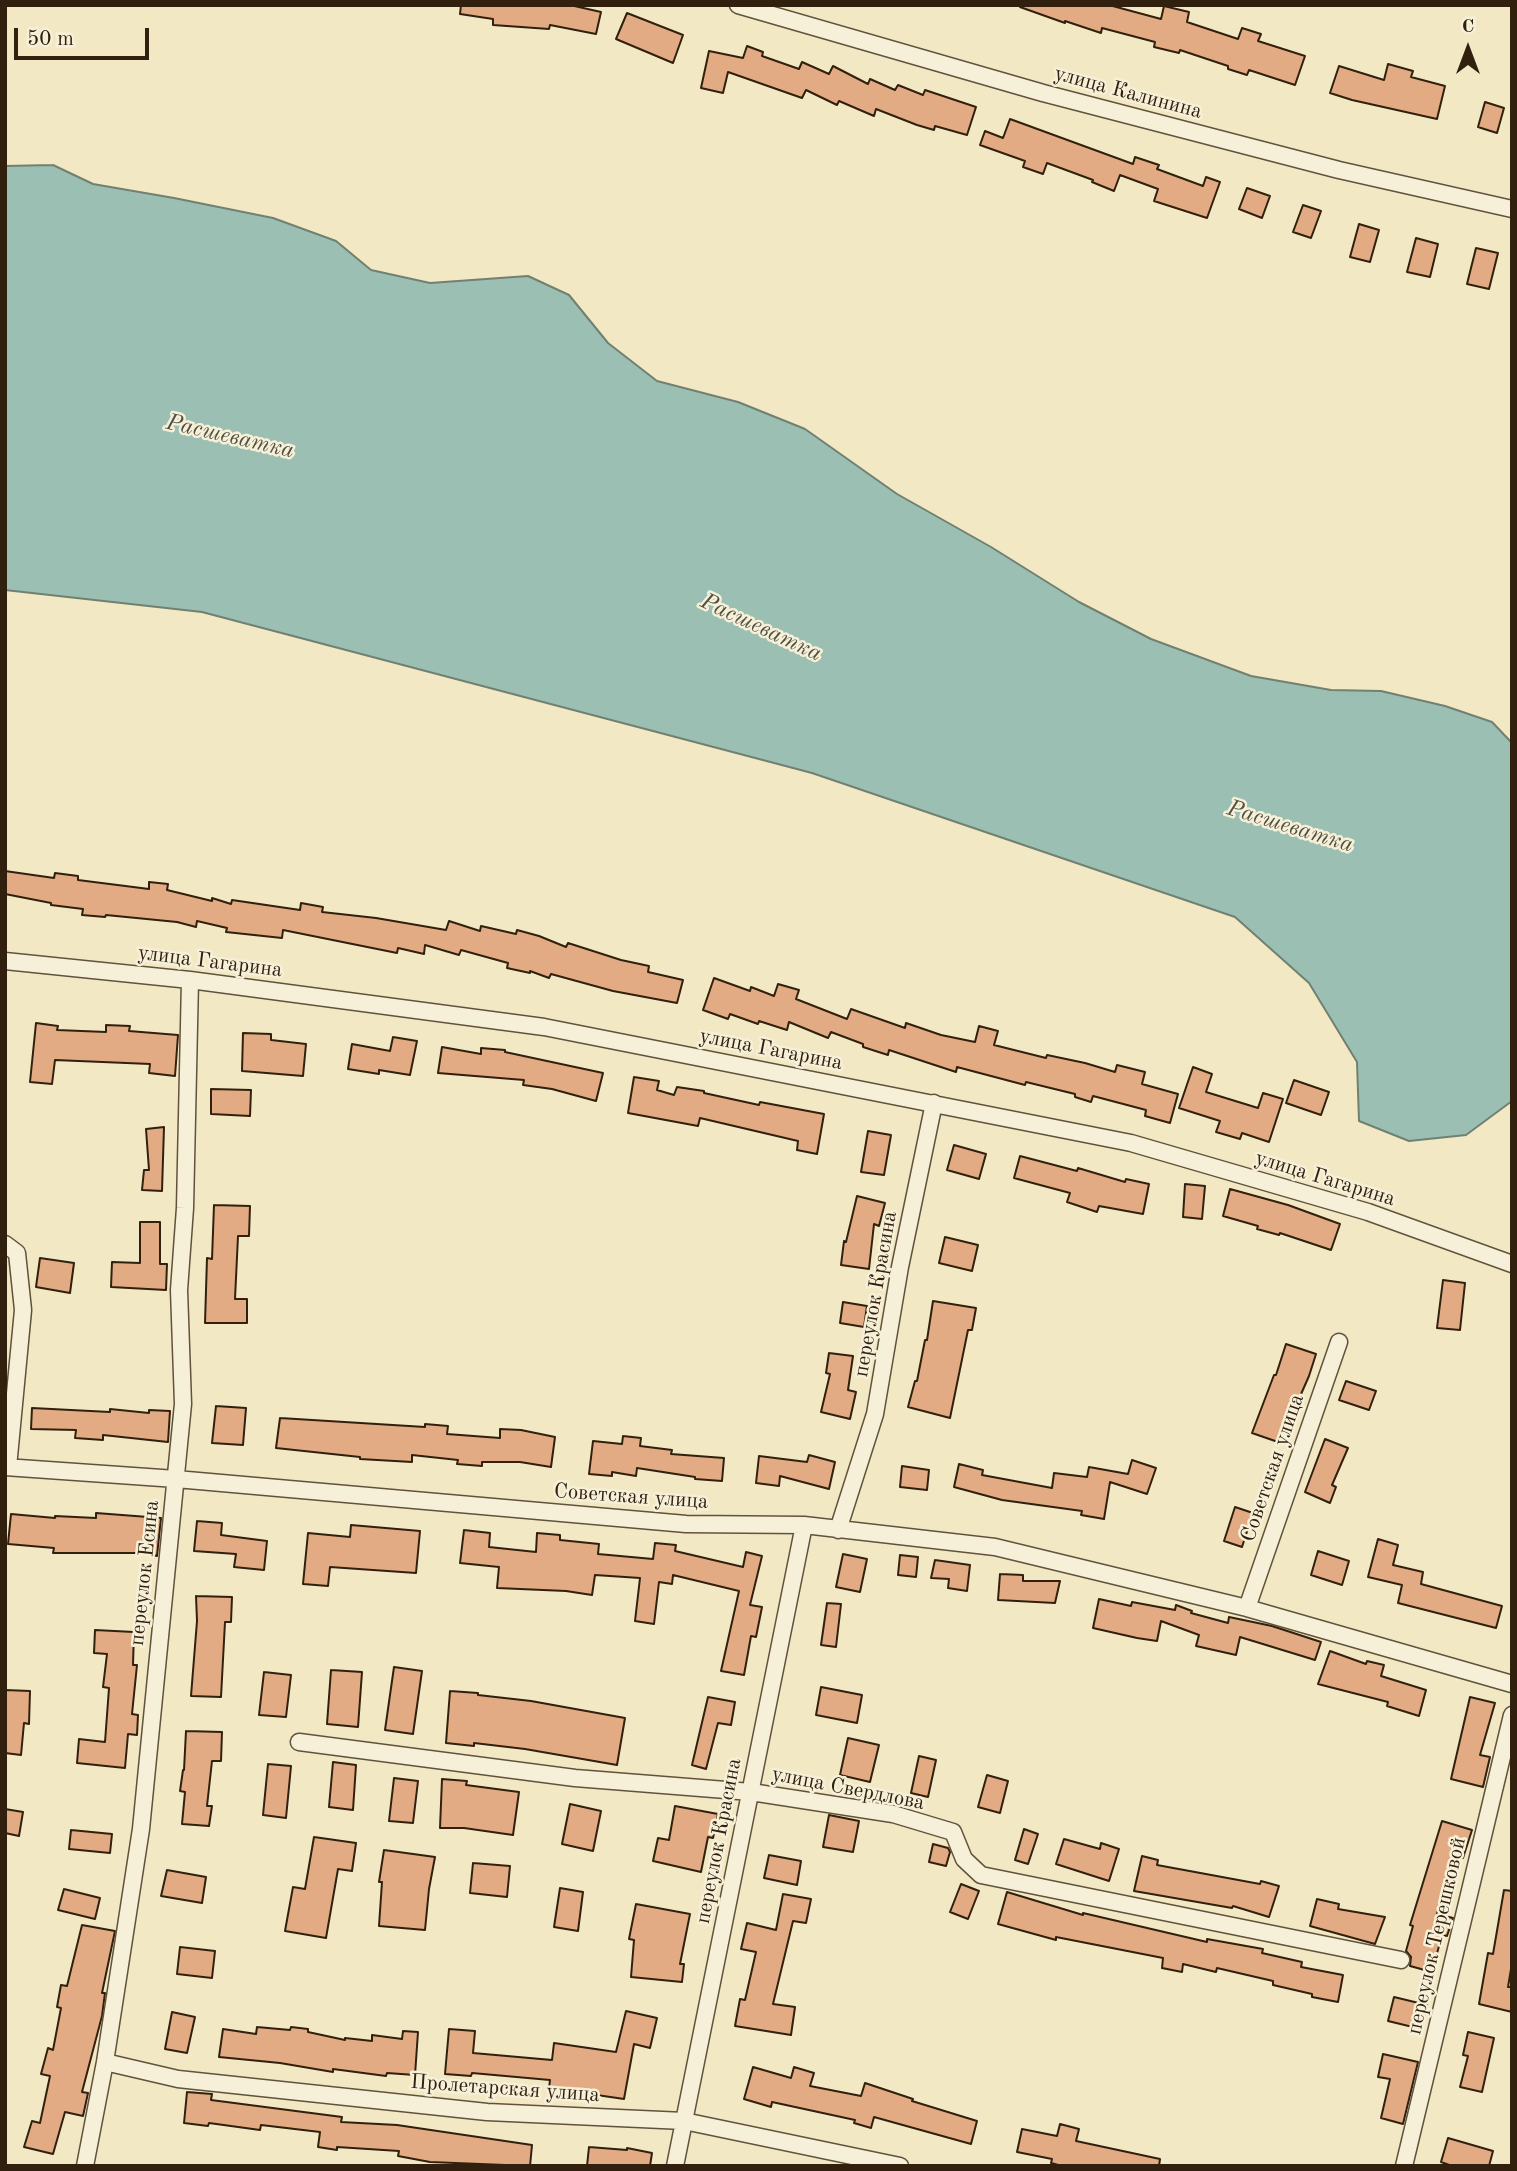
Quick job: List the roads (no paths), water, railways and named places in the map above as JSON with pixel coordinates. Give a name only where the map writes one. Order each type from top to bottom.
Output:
[{"type":"street","name":"улица Калинина","points":[[737,5],[1043,93],[1326,167],[1512,209]]},
{"type":"street","name":"улица Гагарина","points":[[5,961],[190,980],[544,1027],[934,1103],[1131,1143],[1368,1212],[1512,1264]]},
{"type":"street","name":"переулок Есина","points":[[85,2166],[105,2062],[141,1829],[183,1404],[179,1290],[185,1208],[190,980]]},
{"type":"street","name":"переулок Красина","points":[[838,1530],[875,1414],[900,1267],[934,1103]]},
{"type":"street","points":[[5,1244],[17,1253],[23,1310],[6,1467]]},
{"type":"street","name":"Советская улица","points":[[1247,1608],[1339,1342]]},
{"type":"street","name":"Советская улица","points":[[6,1467],[176,1479],[686,1524],[804,1525],[995,1547],[1247,1608],[1512,1684]]},
{"type":"street","name":"переулок Красина","points":[[675,2166],[804,1525]]},
{"type":"street","name":"переулок Терешковой","points":[[1404,2166],[1512,1715]]},
{"type":"street","name":"улица Свердлова","points":[[299,1742],[575,1778],[751,1792],[893,1814],[953,1832],[964,1859],[981,1875],[1401,1960]]},
{"type":"street","name":"Пролетарская улица","points":[[105,2062],[178,2079],[487,2112],[684,2121],[900,2166]]},
{"type":"water","name":"Расшеватка","points":[[53,165],[93,184],[273,218],[336,241],[371,270],[430,283],[528,276],[569,295],[608,343],[657,381],[738,402],[805,429],[897,494],[991,547],[1079,602],[1151,639],[1251,676],[1331,690],[1381,691],[1445,706],[1492,722],[1512,743],[1512,1101],[1466,1135],[1409,1141],[1359,1121],[1357,1062],[1309,983],[1235,917],[812,773],[202,612],[5,590],[5,166]]}]
